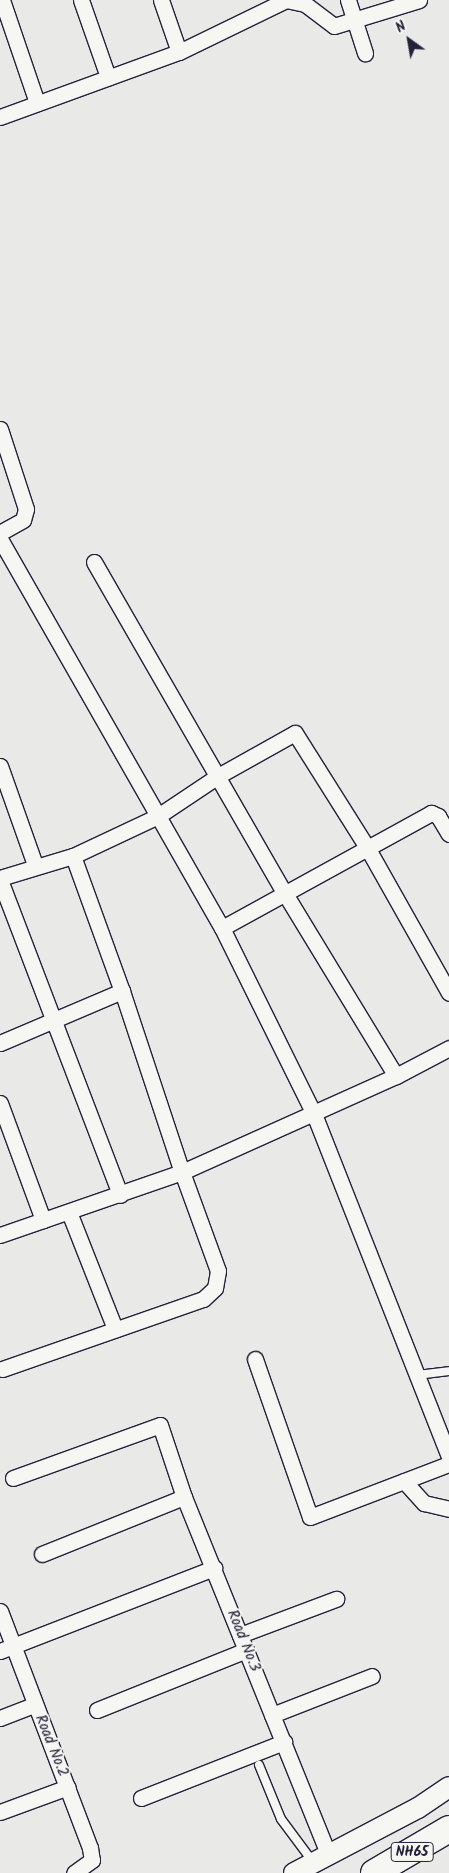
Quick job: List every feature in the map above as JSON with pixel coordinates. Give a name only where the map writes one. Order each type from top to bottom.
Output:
[{"type":"highway","name":"NH65","points":[[374,1873],[449,1829]]},
{"type":"highway","name":"NH65","points":[[410,1873],[449,1851]]},
{"type":"street","points":[[2,0],[36,103]]},
{"type":"street","points":[[81,0],[108,78]]},
{"type":"street","points":[[161,0],[179,52]]},
{"type":"street","points":[[0,117],[179,52],[286,0],[306,4],[334,26],[419,0]]},
{"type":"street","points":[[348,0],[365,53]]},
{"type":"street","points":[[0,533],[23,520],[26,509],[1,435]]},
{"type":"street","points":[[0,539],[222,928],[314,1114],[449,1456]]},
{"type":"street","points":[[94,562],[284,892],[396,1076]]},
{"type":"street","points":[[120,1196],[0,879],[35,865],[73,856],[158,816],[218,776],[295,733],[368,849],[449,993]]},
{"type":"street","points":[[0,766],[35,865]]},
{"type":"street","points":[[222,928],[284,892],[368,849],[431,812],[438,816],[448,828]]},
{"type":"street","points":[[1,1367],[203,1299],[218,1282],[218,1271],[182,1172],[122,991],[73,856]]},
{"type":"street","points":[[0,1043],[122,991]]},
{"type":"street","points":[[0,1235],[120,1196],[182,1172],[396,1076],[449,1048]]},
{"type":"street","points":[[0,1103],[44,1220]]},
{"type":"street","points":[[69,1212],[115,1329]]},
{"type":"street","points":[[255,1359],[310,1517],[449,1464]]},
{"type":"street","name":"Road No.3","points":[[13,1478],[160,1425],[184,1497],[284,1742],[321,1860]]},
{"type":"street","points":[[404,1481],[424,1503],[449,1509]]},
{"type":"street","points":[[42,1554],[184,1497]]},
{"type":"street","points":[[7,1649],[214,1568]]},
{"type":"street","points":[[240,1635],[336,1598]]},
{"type":"street","name":"Road No.2","points":[[0,1611],[7,1649],[34,1705],[68,1787],[92,1860],[74,1873]]},
{"type":"street","points":[[97,1710],[246,1650]]},
{"type":"street","points":[[272,1715],[372,1676]]},
{"type":"street","points":[[0,1718],[34,1705]]},
{"type":"street","points":[[141,1798],[284,1742]]},
{"type":"street","points":[[0,1812],[68,1787]]},
{"type":"street","points":[[294,1873],[418,1808],[449,1787]]},
{"type":"lane","points":[[417,1376],[449,1371]]},
{"type":"lane","points":[[259,1765],[281,1819],[321,1860]]}]
